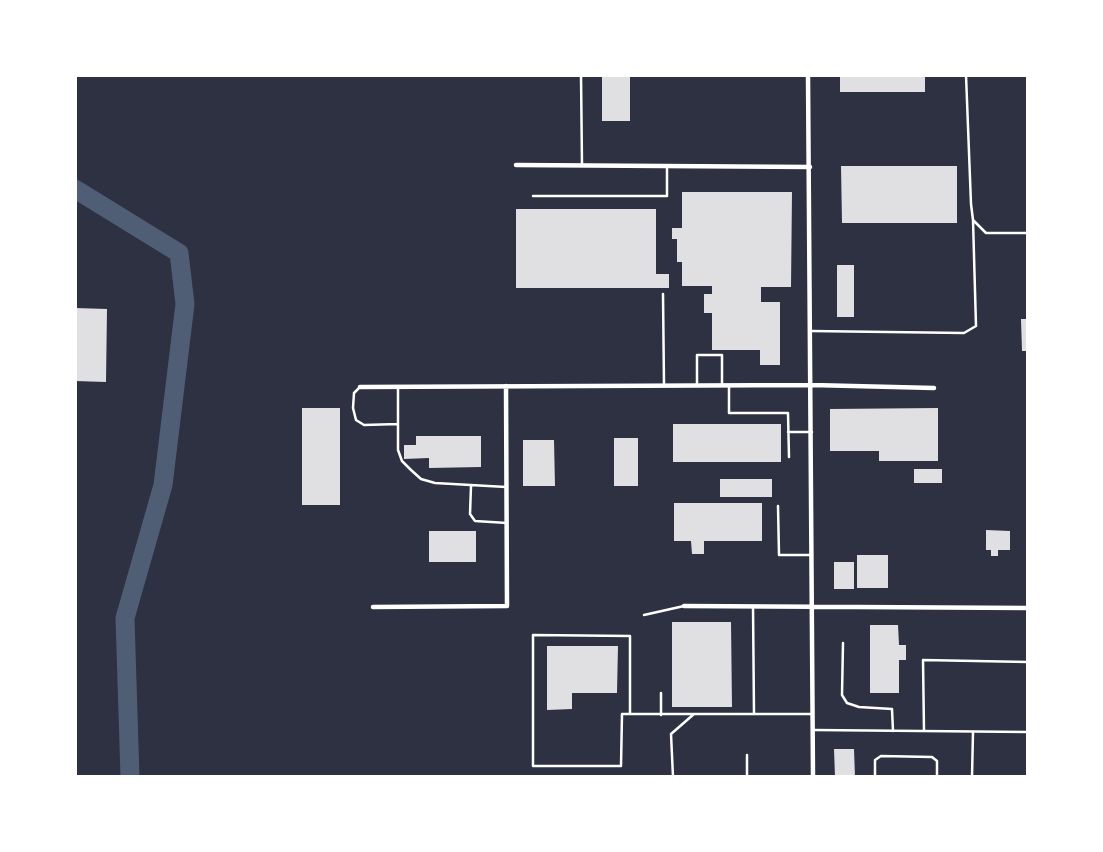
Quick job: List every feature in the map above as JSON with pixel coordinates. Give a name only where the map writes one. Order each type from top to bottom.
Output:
[{"type":"street","points":[[808,75],[813,777]]},
{"type":"street","points":[[516,164],[810,167]]},
{"type":"street","points":[[360,387],[812,385],[934,388]]},
{"type":"street","points":[[373,607],[507,606],[506,386]]},
{"type":"street","points":[[684,606],[1028,608]]},
{"type":"lane","points":[[581,75],[582,165]]},
{"type":"lane","points":[[811,331],[964,333],[976,326],[966,75]]},
{"type":"lane","points":[[533,197],[667,196],[667,166]]},
{"type":"lane","points":[[973,220],[986,233],[1028,233]]},
{"type":"lane","points":[[663,294],[664,386]]},
{"type":"lane","points":[[698,385],[697,355],[722,355],[722,385]]},
{"type":"lane","points":[[729,385],[729,413],[788,413],[789,457]]},
{"type":"lane","points":[[398,386],[398,450],[402,461],[421,479],[435,483],[506,487]]},
{"type":"lane","points":[[360,387],[354,393],[353,408],[356,420],[364,425],[398,424]]},
{"type":"lane","points":[[788,432],[812,432]]},
{"type":"lane","points":[[471,486],[470,514],[475,521],[507,523]]},
{"type":"lane","points":[[778,506],[779,555],[811,555]]},
{"type":"lane","points":[[644,615],[684,606]]},
{"type":"lane","points":[[753,606],[754,714]]},
{"type":"lane","points":[[630,714],[630,636],[533,635],[533,766],[621,766],[622,714],[812,715]]},
{"type":"lane","points":[[843,643],[842,695],[847,703],[859,707],[892,709],[893,731]]},
{"type":"lane","points":[[924,731],[923,660],[1028,662]]},
{"type":"lane","points":[[661,692],[661,715]]},
{"type":"lane","points":[[673,777],[671,734],[694,714]]},
{"type":"lane","points":[[813,730],[1028,732]]},
{"type":"lane","points":[[972,732],[972,777]]},
{"type":"lane","points":[[747,755],[747,777]]},
{"type":"lane","points":[[875,777],[875,760],[881,756],[932,757],[937,761],[937,777]]},
{"type":"building","points":[[602,75],[630,75],[630,121],[602,121]]},
{"type":"building","points":[[840,75],[925,75],[925,92],[840,92]]},
{"type":"building","points":[[841,166],[957,166],[957,223],[842,223]]},
{"type":"building","points":[[682,192],[792,192],[791,287],[761,287],[761,302],[780,302],[780,365],[760,365],[760,350],[712,350],[712,313],[704,313],[704,294],[712,294],[712,286],[682,286],[682,262],[677,262],[677,239],[672,239],[672,228],[682,228]]},
{"type":"building","points":[[516,209],[656,209],[656,274],[669,274],[669,288],[516,288]]},
{"type":"building","points":[[837,265],[854,265],[854,317],[837,317]]},
{"type":"building","points":[[75,308],[107,309],[106,382],[75,381]]},
{"type":"building","points":[[1021,319],[1028,319],[1028,351],[1022,351]]},
{"type":"building","points":[[302,408],[340,408],[340,505],[302,505]]},
{"type":"building","points":[[938,408],[938,461],[879,461],[879,451],[830,451],[830,409]]},
{"type":"building","points":[[673,424],[781,424],[781,462],[673,462]]},
{"type":"building","points":[[416,436],[481,436],[481,467],[429,468],[429,458],[404,459],[404,445],[416,445]]},
{"type":"building","points":[[614,438],[638,438],[638,486],[614,486]]},
{"type":"building","points":[[523,440],[554,440],[555,486],[523,486]]},
{"type":"building","points":[[914,469],[942,469],[942,483],[914,483]]},
{"type":"building","points":[[720,479],[772,479],[772,497],[720,497]]},
{"type":"building","points":[[674,503],[762,503],[762,541],[704,541],[704,554],[692,554],[691,541],[674,541]]},
{"type":"building","points":[[986,530],[1010,531],[1010,550],[998,550],[998,556],[991,556],[991,550],[986,550]]},
{"type":"building","points":[[429,531],[476,531],[476,562],[429,562]]},
{"type":"building","points":[[857,555],[888,555],[888,588],[857,588]]},
{"type":"building","points":[[834,562],[854,562],[854,589],[834,589]]},
{"type":"building","points":[[672,622],[731,622],[732,707],[672,707]]},
{"type":"building","points":[[870,625],[898,625],[899,645],[906,645],[906,660],[899,660],[899,693],[870,693]]},
{"type":"building","points":[[547,646],[618,646],[617,693],[572,693],[572,709],[547,710]]},
{"type":"building","points":[[834,749],[854,749],[855,777],[835,777]]},
{"type":"waterway","points":[[75,189],[179,253],[185,304],[163,485],[125,618],[130,777]]}]
